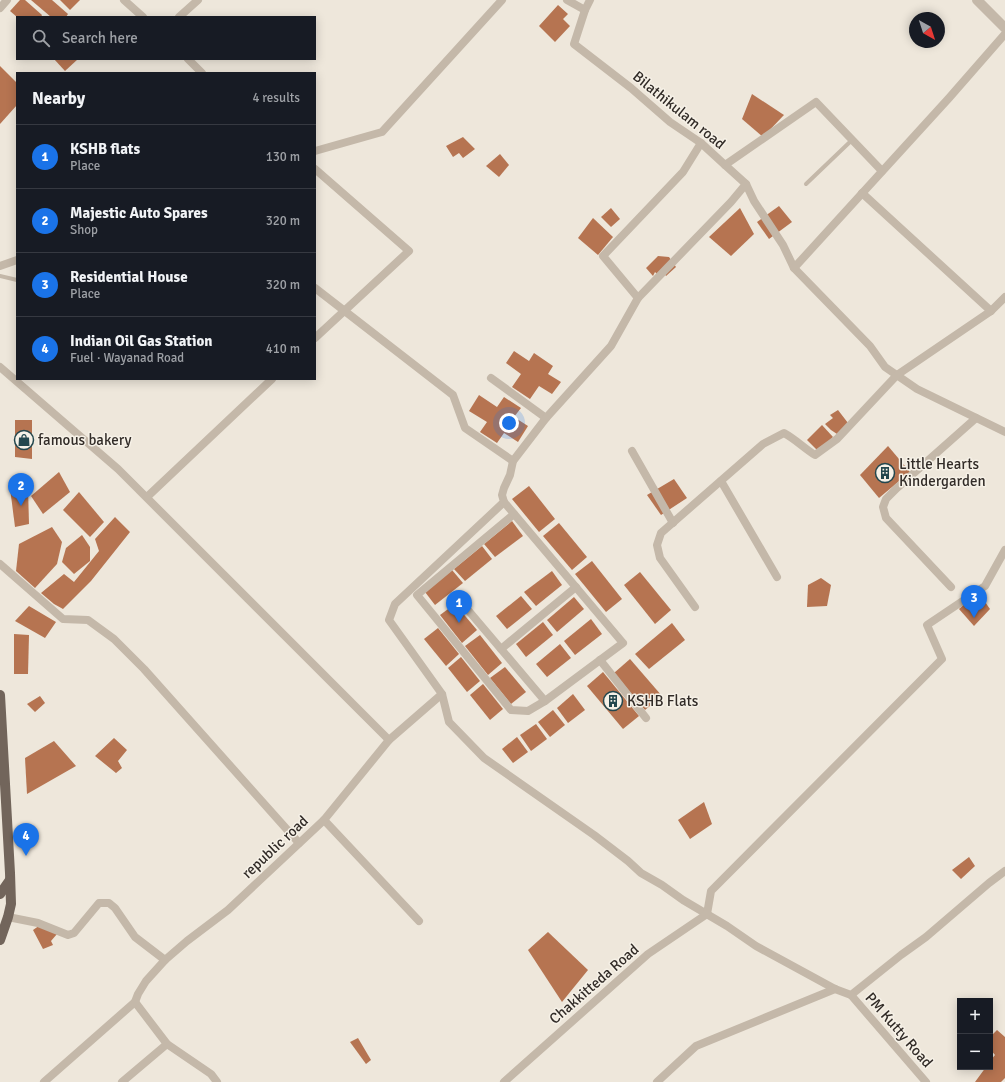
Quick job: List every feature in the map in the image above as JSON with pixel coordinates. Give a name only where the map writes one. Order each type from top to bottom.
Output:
[{"type":"main road","points":[[0,695],[11,904],[0,940]]},
{"type":"main road","points":[[0,894],[10,880]]},
{"type":"street","points":[[0,8],[8,0]]},
{"type":"street","points":[[124,0],[142,16]]},
{"type":"street","points":[[180,16],[198,0]]},
{"type":"street","points":[[316,150],[382,132],[502,0]]},
{"type":"street","points":[[566,0],[585,10],[590,0]]},
{"type":"street","points":[[977,0],[1005,28]]},
{"type":"street","name":"Bilathikulam road","points":[[585,10],[574,44],[631,88],[670,122],[701,143],[725,165],[816,102],[882,171]]},
{"type":"street","points":[[794,268],[1005,34]]},
{"type":"street","points":[[189,60],[201,72]]},
{"type":"street","points":[[638,298],[603,256],[683,172],[701,143]]},
{"type":"street","points":[[725,165],[746,184],[754,201],[783,245],[794,268],[870,346],[885,367],[917,389],[1005,432]]},
{"type":"street","points":[[316,170],[409,251],[316,337]]},
{"type":"street","points":[[514,514],[417,595],[511,710],[528,711],[545,701],[623,643],[504,502],[502,495],[510,475],[513,461],[546,418],[611,346],[638,298],[731,202],[746,184]]},
{"type":"street","points":[[862,193],[991,311]]},
{"type":"street","points":[[0,266],[16,260]]},
{"type":"street","points":[[316,289],[453,395],[465,428],[513,461]]},
{"type":"street","points":[[695,607],[660,558],[657,545],[661,534],[763,444],[784,433],[815,455],[837,439],[897,375],[991,311],[1005,297]]},
{"type":"street","points":[[0,367],[118,469],[389,740]]},
{"type":"street","points":[[491,378],[546,418]]},
{"type":"street","points":[[147,497],[271,380]]},
{"type":"street","points":[[951,587],[886,518],[883,507],[886,499],[897,488],[976,418]]},
{"type":"street","points":[[632,451],[673,523]]},
{"type":"street","points":[[721,481],[777,577]]},
{"type":"street","points":[[504,502],[439,561],[395,604],[389,620],[442,694],[449,722],[484,758],[594,835],[641,873],[662,884],[683,900],[727,926],[756,946],[835,989],[851,996],[901,955],[926,937],[1005,871]]},
{"type":"street","points":[[707,914],[711,891],[942,659],[927,625],[985,586],[1005,550]]},
{"type":"street","points":[[0,564],[63,619],[88,620],[114,639],[144,669],[299,843]]},
{"type":"street","points":[[501,648],[576,587]]},
{"type":"street","points":[[462,603],[545,701]]},
{"type":"street","points":[[600,660],[646,718]]},
{"type":"street","name":"republic road","points":[[135,1002],[146,981],[165,960],[187,941],[228,910],[324,820],[389,740],[442,694]]},
{"type":"street","points":[[324,820],[419,920]]},
{"type":"street","points":[[8,917],[38,923],[68,935],[74,933],[99,903],[109,902],[116,908],[135,936],[165,960]]},
{"type":"street","name":"Chakkitteda Road","points":[[504,1082],[648,954],[707,914]]},
{"type":"street","points":[[657,1082],[696,1046],[835,989]]},
{"type":"street","name":"PM Kutty Road","points":[[851,996],[926,1082]]},
{"type":"street","points":[[44,1082],[135,1002],[167,1044],[211,1074],[218,1082]]},
{"type":"street","points":[[122,1082],[167,1044]]},
{"type":"lane","points":[[806,184],[852,140]]},
{"type":"lane","points":[[0,276],[16,280]]},
{"type":"building","points":[[20,0],[25,0],[42,15],[16,16],[10,11]]},
{"type":"building","points":[[31,0],[52,0],[68,14],[67,16],[50,16]]},
{"type":"building","points":[[60,0],[80,0],[70,10]]},
{"type":"building","points":[[558,5],[568,14],[563,19],[570,26],[555,42],[539,26]]},
{"type":"building","points":[[55,60],[77,60],[65,71]]},
{"type":"building","points":[[0,66],[16,82],[16,106],[0,124]]},
{"type":"building","points":[[752,94],[784,115],[763,137],[742,119]]},
{"type":"building","points":[[463,137],[475,149],[463,158],[459,153],[453,157],[446,146]]},
{"type":"building","points":[[500,154],[509,165],[499,177],[486,166]]},
{"type":"building","points":[[779,206],[792,222],[769,239],[757,222]]},
{"type":"building","points":[[611,208],[620,219],[611,227],[601,217]]},
{"type":"building","points":[[740,208],[754,234],[731,256],[709,237]]},
{"type":"building","points":[[593,218],[613,237],[598,255],[578,238]]},
{"type":"building","points":[[658,256],[669,257],[676,267],[666,276],[664,273],[661,278],[655,272],[653,276],[646,268]]},
{"type":"building","points":[[514,351],[529,361],[534,353],[553,366],[548,374],[561,382],[552,394],[539,386],[530,399],[512,387],[521,374],[506,363]]},
{"type":"building","points":[[479,395],[497,407],[504,397],[521,408],[514,417],[528,426],[518,442],[504,433],[497,443],[480,432],[487,422],[469,411]]},
{"type":"building","points":[[838,410],[848,423],[837,434],[825,424],[833,418],[830,415]]},
{"type":"building","points":[[15,420],[32,420],[32,459],[15,457]]},
{"type":"building","points":[[822,425],[833,437],[819,452],[807,440]]},
{"type":"building","name":"Little Hearts Kindergarden","points":[[888,446],[910,472],[879,498],[860,475]]},
{"type":"building","points":[[59,472],[70,492],[43,514],[31,496]]},
{"type":"building","points":[[674,479],[687,498],[661,515],[647,495]]},
{"type":"building","points":[[529,486],[555,519],[539,532],[512,499]]},
{"type":"building","points":[[28,487],[29,524],[15,527],[10,488]]},
{"type":"building","points":[[79,492],[104,522],[90,537],[63,510]]},
{"type":"building","points":[[115,517],[130,532],[91,581],[63,609],[54,604],[41,593],[64,574],[74,582],[99,551],[95,539]]},
{"type":"building","points":[[512,521],[523,536],[495,557],[484,544]]},
{"type":"building","points":[[559,523],[587,557],[572,570],[543,536]]},
{"type":"building","points":[[52,527],[62,542],[57,564],[35,588],[16,571],[19,544]]},
{"type":"building","points":[[82,535],[90,547],[90,561],[74,574],[62,562],[66,548]]},
{"type":"building","points":[[482,546],[492,559],[465,581],[454,569]]},
{"type":"building","points":[[592,561],[622,599],[606,612],[575,574]]},
{"type":"building","points":[[452,570],[463,583],[435,605],[425,592]]},
{"type":"building","points":[[552,571],[562,585],[536,606],[524,592]]},
{"type":"building","points":[[640,572],[671,610],[655,624],[624,585]]},
{"type":"building","points":[[821,578],[831,585],[827,606],[807,607],[808,585]]},
{"type":"building","points":[[978,592],[990,609],[974,626],[959,609]]},
{"type":"building","points":[[521,596],[532,609],[507,629],[496,616]]},
{"type":"building","points":[[574,597],[584,609],[557,632],[547,620]]},
{"type":"building","points":[[455,604],[477,630],[462,643],[440,615]]},
{"type":"building","points":[[29,606],[56,622],[45,638],[15,621]]},
{"type":"building","points":[[591,619],[602,634],[575,655],[564,641]]},
{"type":"building","points":[[543,622],[553,635],[526,657],[516,644]]},
{"type":"building","name":"KSHB Flats","points":[[672,623],[685,640],[649,669],[635,654]]},
{"type":"building","points":[[438,628],[459,654],[446,666],[424,639]]},
{"type":"building","points":[[14,634],[29,635],[28,674],[14,674]]},
{"type":"building","points":[[480,635],[502,663],[488,675],[465,646]]},
{"type":"building","points":[[560,644],[571,658],[547,677],[536,664]]},
{"type":"building","points":[[461,657],[480,681],[467,692],[448,668]]},
{"type":"building","name":"KSHB Flats","points":[[630,659],[662,696],[645,710],[614,673]]},
{"type":"building","points":[[505,667],[526,692],[511,704],[490,678]]},
{"type":"building","name":"KSHB Flats","points":[[603,672],[639,716],[623,729],[587,686]]},
{"type":"building","points":[[483,684],[503,709],[490,720],[470,695]]},
{"type":"building","name":"KSHB Flats","points":[[573,694],[585,710],[568,723],[557,708]]},
{"type":"building","points":[[40,696],[45,703],[35,712],[27,704]]},
{"type":"building","points":[[553,710],[565,725],[550,737],[538,722]]},
{"type":"building","points":[[536,724],[547,739],[531,751],[520,735]]},
{"type":"building","points":[[517,737],[528,752],[513,763],[502,749]]},
{"type":"building","points":[[114,738],[127,750],[118,761],[122,768],[116,773],[95,756]]},
{"type":"building","points":[[54,741],[76,766],[27,794],[25,758]]},
{"type":"building","points":[[704,802],[712,824],[690,839],[678,820]]},
{"type":"building","points":[[969,857],[975,866],[961,879],[952,870]]},
{"type":"building","points":[[43,923],[57,934],[51,941],[53,945],[43,949],[33,930]]},
{"type":"building","points":[[548,932],[588,970],[562,1002],[528,950]]},
{"type":"building","points":[[997,1030],[1005,1037],[1005,1078],[1001,1082],[975,1082],[984,1070],[993,1070],[993,1057],[995,1055],[993,1053],[993,1034]]},
{"type":"building","points":[[358,1038],[371,1060],[366,1064],[350,1042]]},
{"type":"place","name":"famous bakery","points":[[24,440]]},
{"type":"place","name":"Little Hearts Kindergarden","points":[[885,473]]},
{"type":"place","name":"Majestic Auto Spares","points":[[21,506]]},
{"type":"place","name":"Residential House","points":[[974,618]]},
{"type":"place","name":"KSHB flats","points":[[459,623]]},
{"type":"place","name":"KSHB Flats","points":[[613,701]]},
{"type":"place","name":"Indian Oil Gas Station","points":[[26,856]]}]
